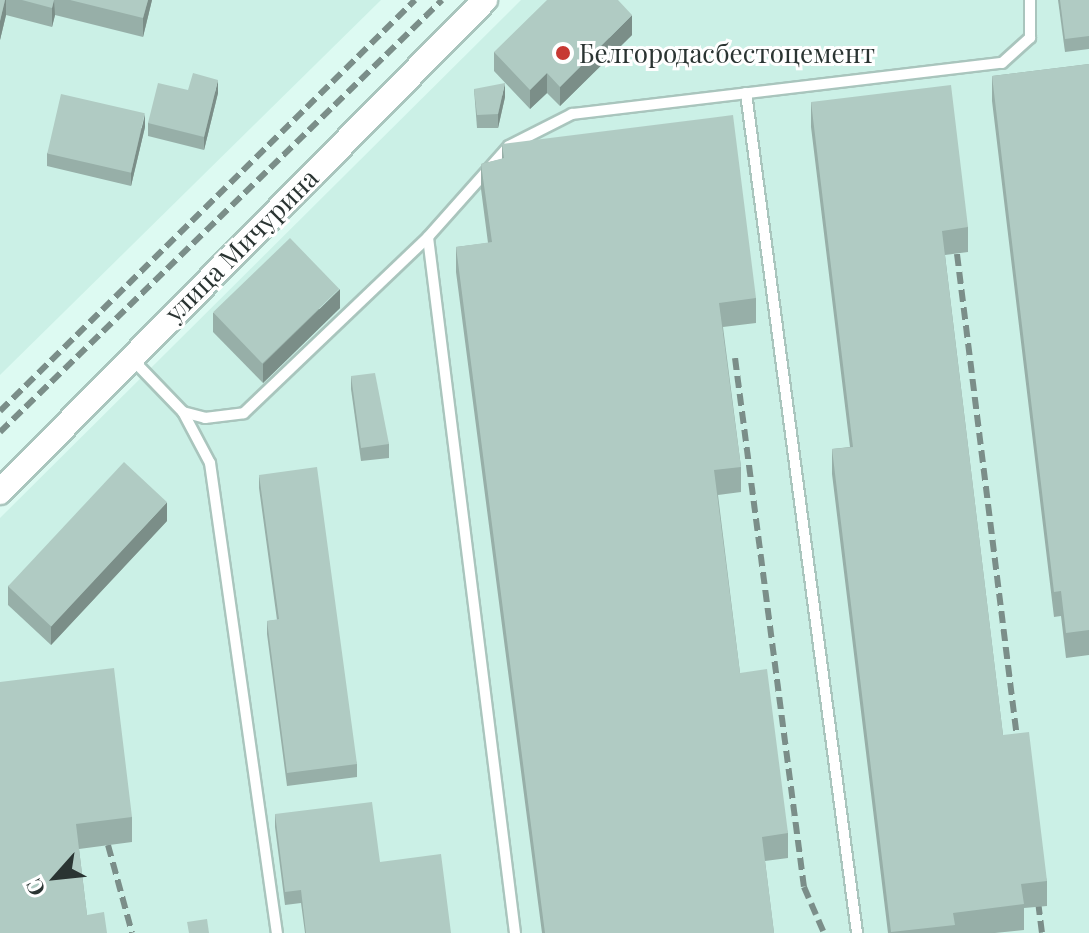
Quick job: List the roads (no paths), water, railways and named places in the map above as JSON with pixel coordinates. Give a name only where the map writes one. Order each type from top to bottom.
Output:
[{"type":"street","name":"улица Мичурина","points":[[0,492],[129,357],[485,0]]},
{"type":"lane","points":[[183,412],[205,418],[244,413],[428,237],[509,146],[543,126],[572,114],[1002,63],[1030,38],[1030,0]]},
{"type":"lane","points":[[746,93],[857,933]]},
{"type":"lane","points":[[428,237],[515,933]]},
{"type":"lane","points":[[129,357],[183,412],[215,488],[277,933]]},
{"type":"railway","points":[[0,411],[415,0]]},
{"type":"railway","points":[[0,432],[442,0]]},
{"type":"railway","points":[[957,254],[1019,754]]},
{"type":"railway","points":[[735,358],[804,887],[824,933]]},
{"type":"railway","points":[[108,845],[132,933]]},
{"type":"railway","points":[[1036,885],[1042,933]]},
{"type":"place","name":"Белгородасбестоцемент","points":[[563,53]]}]
